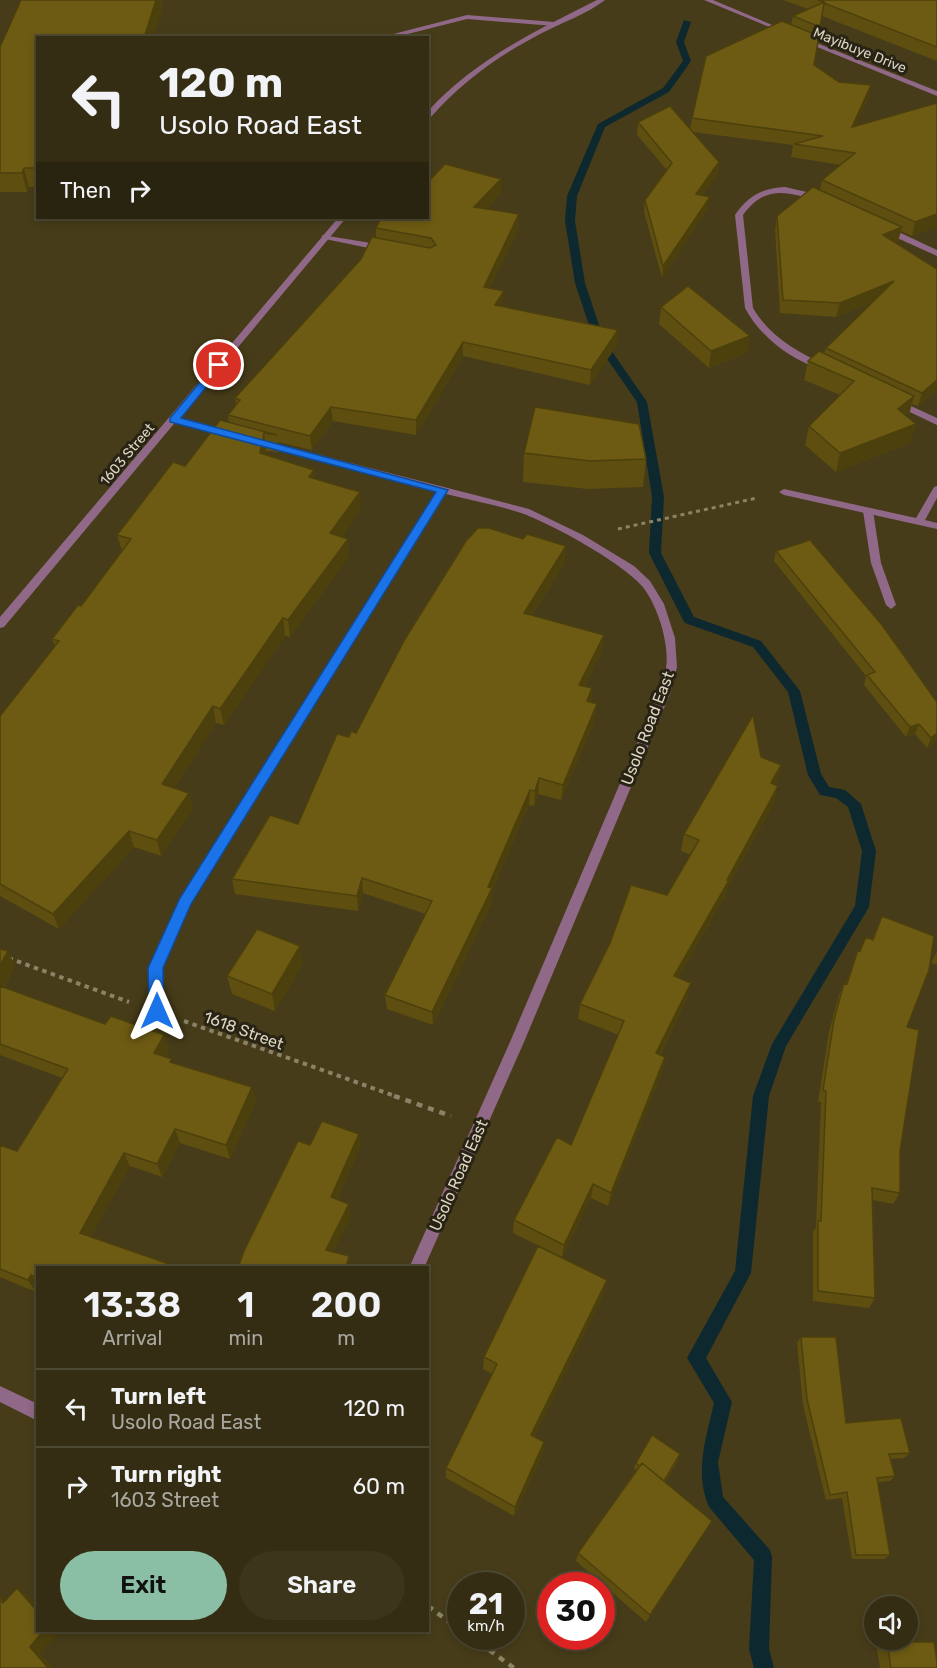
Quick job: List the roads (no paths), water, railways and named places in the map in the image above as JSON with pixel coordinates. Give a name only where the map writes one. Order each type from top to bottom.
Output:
[{"type":"street","points":[[429,114],[469,75],[500,51],[602,0]]},
{"type":"street","name":"Mayibuye Drive","points":[[707,0],[937,94]]},
{"type":"street","points":[[389,36],[467,17],[554,24]]},
{"type":"street","points":[[830,370],[778,344],[755,320],[748,308],[739,215],[752,197],[764,192],[794,192],[832,205]]},
{"type":"street","name":"1603 Street","points":[[0,624],[341,219]]},
{"type":"street","points":[[874,224],[937,253]]},
{"type":"street","points":[[326,237],[396,250]]},
{"type":"street","points":[[883,396],[937,422]]},
{"type":"street","name":"Usolo Road East","points":[[174,420],[525,511],[579,537],[630,569],[646,584],[659,604],[670,638],[672,667],[664,694],[480,1126],[417,1266]]},
{"type":"street","points":[[919,521],[937,489]]},
{"type":"street","points":[[157,1011],[156,968],[185,902],[442,490]]},
{"type":"street","points":[[784,492],[937,526]]},
{"type":"street","points":[[868,511],[876,563],[891,604]]},
{"type":"street","points":[[0,1394],[36,1412]]},
{"type":"waterway","points":[[687,22],[680,42],[687,61],[666,90],[601,126],[572,196],[570,221],[580,283],[599,340],[642,402],[658,497],[655,553],[689,620],[757,644],[794,691],[815,775],[825,791],[840,794],[854,804],[869,851],[862,907],[779,1044],[761,1096],[743,1273],[696,1358],[723,1402],[709,1462],[715,1501],[763,1557],[759,1649],[764,1668]]}]
